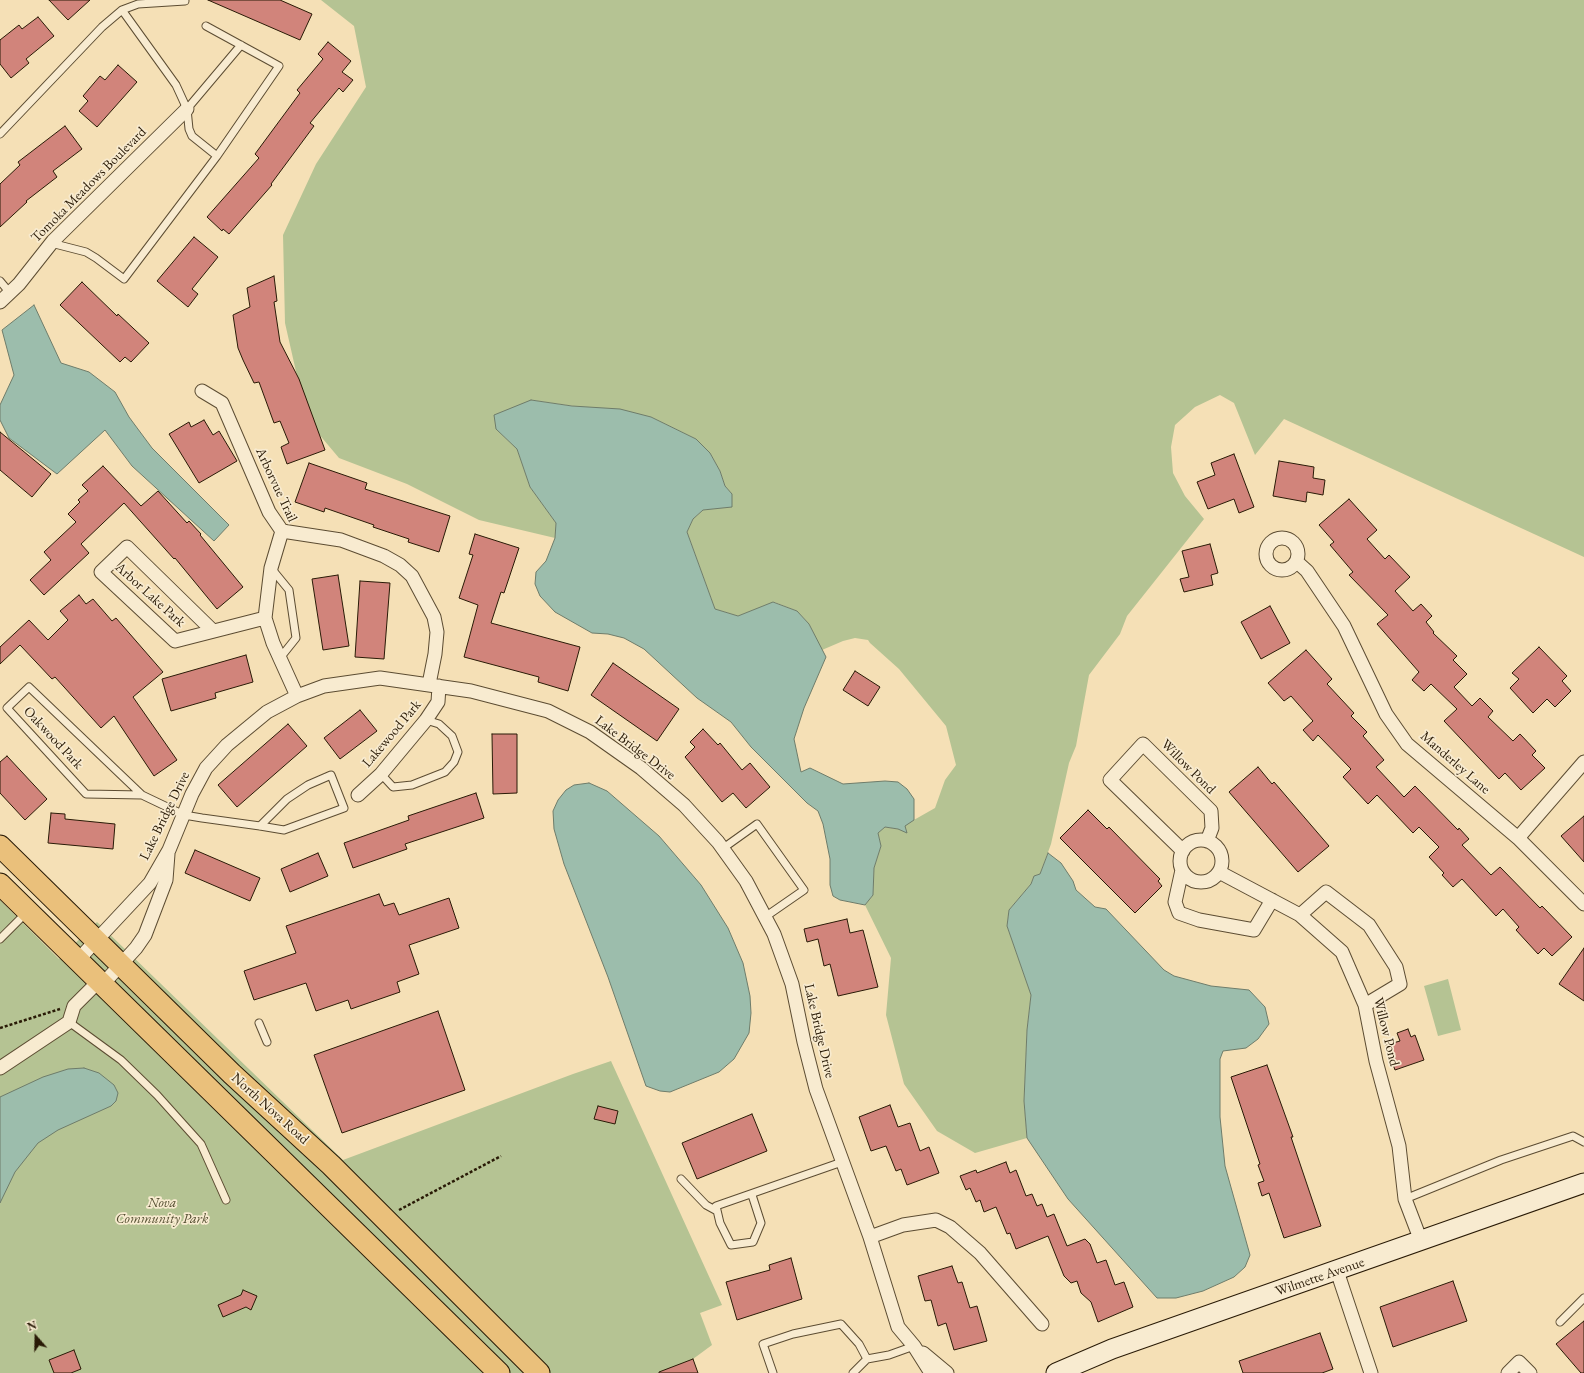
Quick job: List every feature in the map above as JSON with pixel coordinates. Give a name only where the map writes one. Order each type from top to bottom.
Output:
[{"type":"main road","name":"North Nova Road","points":[[0,846],[122,964],[232,1074],[331,1165],[539,1373]]},
{"type":"main road","name":"North Nova Road","points":[[0,884],[499,1373]]},
{"type":"main road","points":[[283,1162],[310,1170],[318,1170],[331,1165]]},
{"type":"street","name":"Tomoka Meadows Boulevard","points":[[0,302],[10,293],[51,243],[187,110]]},
{"type":"street","name":"Arborvue Trail","points":[[202,391],[222,403],[269,512],[282,531],[271,568],[265,618],[280,658],[297,696]]},
{"type":"street","name":"Lakewood Park","points":[[282,531],[341,540],[384,556],[400,565],[412,576],[434,617],[437,632],[434,685],[438,702],[426,720],[381,774],[358,795]]},
{"type":"street","name":"Arbor Lake Park","points":[[213,631],[127,547],[101,572],[175,642],[265,618]]},
{"type":"street","name":"Manderley Lane","points":[[1297,562],[1307,571],[1344,626],[1386,714],[1407,744],[1518,838],[1584,904]]},
{"type":"street","name":"Lake Bridge Drive","points":[[78,960],[150,883],[169,850],[192,794],[206,768],[227,745],[267,712],[297,696],[324,686],[380,678],[471,691],[548,712],[590,732],[641,768],[684,806],[722,849],[746,881],[774,934],[792,984],[804,1042],[816,1089],[870,1237],[898,1327],[914,1346],[931,1373]]},
{"type":"street","name":"Willow Pond","points":[[1183,851],[1110,780],[1143,744],[1210,811],[1212,828],[1207,841]]},
{"type":"street","points":[[1518,838],[1584,762]]},
{"type":"street","points":[[1207,841],[1213,844],[1221,855],[1222,862],[1219,872],[1212,879],[1198,882],[1192,880],[1182,870],[1180,864],[1183,851],[1194,842],[1207,841]]},
{"type":"street","points":[[0,1068],[69,1022],[74,1006],[122,964],[146,935],[166,880],[169,850]]},
{"type":"street","points":[[1182,870],[1175,902],[1179,913],[1199,920],[1254,930],[1272,900]]},
{"type":"street","name":"Willow Pond","points":[[1219,872],[1300,915],[1342,952],[1364,1005],[1376,1061],[1399,1146],[1405,1199],[1421,1241]]},
{"type":"street","points":[[1300,915],[1326,892],[1369,925],[1396,968],[1400,984],[1364,1005]]},
{"type":"street","name":"Wilmette Avenue","points":[[1056,1373],[1112,1349],[1584,1183]]},
{"type":"street","points":[[870,1237],[903,1225],[936,1220],[950,1227],[980,1253],[1042,1324]]},
{"type":"street","points":[[1337,1271],[1371,1373]]},
{"type":"street","points":[[914,1346],[947,1373]]},
{"type":"street","points":[[1508,1373],[1519,1362],[1530,1373]]},
{"type":"lane","points":[[0,134],[102,27],[122,10],[138,4],[185,1]]},
{"type":"lane","points":[[122,10],[176,85],[187,110],[188,125],[192,136],[217,156]]},
{"type":"lane","points":[[51,243],[86,252],[124,279],[217,156],[279,66],[206,26]]},
{"type":"lane","points":[[187,110],[241,45]]},
{"type":"lane","points":[[0,281],[10,293]]},
{"type":"lane","points":[[271,568],[289,590],[296,638],[280,658]]},
{"type":"lane","name":"Oakwood Park","points":[[142,795],[86,794],[7,708],[29,687],[142,795],[184,815],[284,830],[344,808],[331,775],[308,785],[287,799],[260,826]]},
{"type":"lane","points":[[381,774],[393,787],[412,785],[445,772],[454,762],[458,752],[452,736],[439,724],[426,720]]},
{"type":"lane","points":[[722,849],[757,824],[804,890],[765,917]]},
{"type":"lane","points":[[0,939],[27,911]]},
{"type":"lane","points":[[69,1022],[121,1060],[158,1095],[201,1144],[226,1200]]},
{"type":"lane","points":[[259,1023],[267,1042]]},
{"type":"lane","points":[[1405,1199],[1501,1160],[1573,1136],[1584,1142]]},
{"type":"lane","points":[[752,1195],[761,1223],[753,1242],[731,1245],[720,1223],[716,1206],[752,1195],[842,1162]]},
{"type":"lane","points":[[681,1179],[706,1205],[717,1211]]},
{"type":"lane","points":[[1560,1322],[1584,1298]]},
{"type":"lane","points":[[773,1373],[763,1344],[793,1334],[841,1324],[859,1344],[867,1359]]},
{"type":"lane","points":[[854,1373],[867,1359],[889,1355],[914,1346]]},
{"type":"path","points":[[0,1028],[40,1014],[74,1006]]},
{"type":"path","points":[[383,1218],[501,1156]]},
{"type":"green space","points":[[321,0],[1584,0],[1584,557],[1284,419],[1255,455],[1234,403],[1220,395],[1195,407],[1175,425],[1171,447],[1173,473],[1185,496],[1204,519],[1127,616],[1120,634],[1089,675],[1076,746],[1069,763],[1051,844],[1040,874],[1034,876],[1031,884],[1009,910],[1007,926],[1031,995],[1027,1030],[1024,1101],[1027,1138],[975,1153],[937,1131],[904,1084],[886,1015],[891,958],[865,905],[873,895],[874,868],[881,846],[878,833],[885,827],[898,829],[935,808],[945,780],[956,765],[946,726],[899,669],[868,640],[855,638],[843,641],[822,650],[809,624],[797,611],[774,602],[738,616],[715,609],[687,532],[693,519],[703,510],[715,508],[732,494],[725,486],[720,471],[710,453],[696,439],[651,417],[531,400],[496,429],[517,449],[530,487],[556,523],[555,538],[479,520],[407,484],[339,458],[307,420],[285,323],[283,235],[316,164],[366,87],[354,26]]},
{"type":"green space","name":"Nova Community Park","points":[[0,900],[59,959],[97,922],[343,1160],[611,1061],[722,1305],[700,1313],[712,1345],[693,1359],[660,1373],[0,1373]]},
{"type":"green space","points":[[1448,979],[1461,1030],[1438,1036],[1424,986]]},
{"type":"shaded area","points":[[34,305],[61,363],[89,372],[115,392],[129,417],[152,448],[229,525],[214,541],[132,466],[105,430],[57,474],[9,438],[0,420],[0,405],[14,375],[2,330]]},
{"type":"shaded area","points":[[531,400],[572,406],[620,409],[651,417],[696,439],[710,453],[720,471],[725,486],[732,494],[732,507],[703,510],[693,519],[687,532],[715,609],[738,616],[773,602],[797,611],[809,624],[826,657],[804,708],[794,739],[801,772],[810,768],[843,784],[885,781],[898,782],[907,789],[914,799],[914,820],[905,826],[907,833],[898,829],[885,827],[878,833],[881,846],[874,868],[873,895],[865,905],[840,900],[833,896],[830,885],[830,859],[823,824],[818,811],[807,803],[751,747],[731,722],[697,698],[644,649],[624,638],[608,634],[592,633],[555,612],[540,596],[535,584],[536,572],[546,561],[555,538],[556,523],[530,487],[517,449],[496,429],[494,415]]},
{"type":"shaded area","points":[[589,783],[607,791],[659,836],[701,885],[728,928],[743,963],[750,996],[751,1013],[749,1033],[734,1059],[719,1072],[670,1092],[660,1091],[646,1086],[608,977],[564,864],[554,829],[553,811],[558,800],[566,790],[574,785]]},
{"type":"shaded area","points":[[1048,853],[1061,863],[1073,881],[1076,890],[1095,907],[1106,909],[1164,970],[1174,976],[1211,986],[1249,990],[1265,1007],[1269,1024],[1258,1039],[1246,1048],[1223,1051],[1220,1059],[1220,1117],[1225,1166],[1250,1255],[1245,1267],[1234,1277],[1203,1291],[1176,1298],[1157,1298],[1068,1199],[1027,1138],[1024,1101],[1027,1030],[1031,995],[1007,926],[1009,910],[1031,884],[1034,876],[1040,874]]},
{"type":"shaded area","points":[[84,1068],[99,1073],[114,1085],[118,1093],[116,1101],[111,1106],[58,1130],[38,1143],[15,1172],[0,1203],[0,1097],[43,1077],[68,1069]]},
{"type":"building","points":[[49,0],[90,0],[68,20]]},
{"type":"building","points":[[208,0],[280,0],[312,14],[300,40]]},
{"type":"building","points":[[38,17],[54,36],[26,59],[29,63],[11,78],[0,64],[0,40],[19,25],[22,29]]},
{"type":"building","points":[[328,42],[351,61],[342,72],[353,80],[343,92],[339,88],[310,123],[314,126],[271,184],[272,185],[229,234],[223,229],[222,231],[207,217],[259,158],[255,154],[300,93],[297,90],[323,59],[318,54]]},
{"type":"building","points":[[118,65],[137,82],[97,127],[79,111],[88,101],[83,96],[100,76],[105,80]]},
{"type":"building","points":[[65,126],[82,149],[53,171],[57,177],[26,201],[27,202],[0,227],[0,184],[20,165],[18,162]]},
{"type":"building","points":[[194,237],[218,257],[192,289],[198,294],[188,307],[157,281]]},
{"type":"building","points":[[274,276],[277,301],[274,302],[280,342],[299,379],[325,450],[287,464],[281,447],[289,443],[280,421],[274,423],[259,382],[254,383],[243,360],[238,348],[233,315],[250,307],[247,288]]},
{"type":"building","points":[[82,282],[117,316],[118,314],[149,343],[131,362],[125,357],[120,362],[60,305]]},
{"type":"building","points":[[204,420],[213,435],[219,431],[237,461],[199,483],[169,434],[189,422],[191,427]]},
{"type":"building","points":[[0,432],[51,474],[32,497],[0,470]]},
{"type":"building","points":[[1234,454],[1254,507],[1239,513],[1234,499],[1208,509],[1197,482],[1215,475],[1211,463]]},
{"type":"building","points":[[1279,461],[1314,467],[1313,478],[1325,480],[1323,495],[1307,492],[1306,502],[1273,496]]},
{"type":"building","points":[[309,463],[367,483],[365,489],[450,516],[439,552],[408,542],[409,539],[373,527],[374,525],[325,508],[324,512],[295,502]]},
{"type":"building","points":[[103,466],[141,506],[158,491],[187,523],[189,521],[201,534],[200,535],[243,587],[217,609],[175,558],[174,559],[124,503],[81,544],[89,553],[44,595],[30,580],[51,560],[44,552],[76,522],[68,514],[80,502],[78,500],[88,491],[82,485]]},
{"type":"building","points":[[1349,499],[1377,530],[1367,539],[1385,559],[1389,555],[1410,577],[1395,591],[1413,611],[1421,604],[1432,616],[1426,622],[1434,632],[1433,633],[1457,656],[1453,660],[1467,674],[1454,687],[1472,706],[1480,698],[1493,711],[1488,717],[1513,741],[1520,734],[1536,751],[1532,755],[1545,768],[1521,790],[1505,773],[1499,779],[1444,721],[1457,709],[1431,684],[1424,691],[1412,680],[1419,672],[1377,624],[1388,615],[1349,575],[1353,572],[1330,545],[1334,542],[1319,525]]},
{"type":"building","points":[[475,534],[519,548],[504,593],[501,592],[491,623],[580,647],[568,691],[538,682],[539,677],[464,657],[478,605],[459,598],[473,555],[469,554]]},
{"type":"building","points":[[1210,544],[1218,573],[1211,575],[1213,585],[1184,592],[1180,579],[1189,577],[1182,551]]},
{"type":"building","points":[[338,575],[349,646],[323,650],[312,579]]},
{"type":"building","points":[[360,581],[390,583],[384,659],[355,657]]},
{"type":"building","points":[[79,595],[86,604],[93,599],[112,621],[116,618],[163,672],[133,697],[177,760],[154,776],[114,716],[101,728],[55,677],[52,679],[20,645],[0,664],[0,647],[29,620],[48,640],[68,620],[60,611]]},
{"type":"building","points":[[1270,606],[1290,643],[1261,659],[1241,622]]},
{"type":"building","points":[[1539,647],[1567,676],[1562,681],[1571,691],[1555,707],[1547,699],[1533,713],[1510,688],[1519,679],[1512,673]]},
{"type":"building","points":[[1306,650],[1332,679],[1327,684],[1354,713],[1351,716],[1367,732],[1363,736],[1384,760],[1376,767],[1404,797],[1415,786],[1458,830],[1459,828],[1469,839],[1462,845],[1491,875],[1500,867],[1540,908],[1542,906],[1572,937],[1552,956],[1544,948],[1538,954],[1516,930],[1519,927],[1503,909],[1496,916],[1462,879],[1453,887],[1442,875],[1444,873],[1429,857],[1439,847],[1419,827],[1413,833],[1377,795],[1368,804],[1343,777],[1351,769],[1318,735],[1313,741],[1303,730],[1313,721],[1291,696],[1284,701],[1268,683]]},
{"type":"building","points":[[246,655],[253,682],[215,693],[216,698],[171,711],[162,679]]},
{"type":"building","points":[[613,663],[679,709],[657,741],[591,695]]},
{"type":"building","points":[[855,671],[880,687],[868,706],[843,690]]},
{"type":"building","points":[[360,710],[377,731],[340,759],[324,738]]},
{"type":"building","points":[[288,724],[307,746],[237,807],[218,785]]},
{"type":"building","points":[[703,729],[718,745],[720,743],[742,770],[750,763],[770,787],[746,808],[733,793],[722,802],[685,757],[695,747],[690,742]]},
{"type":"building","points":[[492,734],[517,734],[517,793],[493,794]]},
{"type":"building","points":[[7,756],[47,799],[25,820],[0,793],[0,762]]},
{"type":"building","points":[[1258,767],[1272,784],[1274,782],[1329,846],[1298,872],[1229,792]]},
{"type":"building","points":[[476,793],[484,818],[405,844],[407,849],[353,868],[344,843],[409,820],[408,816]]},
{"type":"building","points":[[1088,810],[1107,829],[1109,827],[1160,879],[1158,881],[1162,886],[1135,913],[1060,838]]},
{"type":"building","points":[[51,813],[65,814],[65,819],[115,824],[113,849],[48,843]]},
{"type":"building","points":[[1584,816],[1584,862],[1561,836]]},
{"type":"building","points":[[195,850],[260,878],[250,901],[185,873]]},
{"type":"building","points":[[318,853],[328,876],[290,892],[281,869]]},
{"type":"building","points":[[379,894],[384,906],[394,903],[399,915],[449,898],[459,928],[409,945],[419,974],[397,982],[400,992],[351,1009],[348,1000],[316,1011],[306,983],[254,1000],[244,971],[296,953],[286,926]]},
{"type":"building","points":[[847,919],[850,933],[863,930],[878,987],[838,996],[830,964],[824,966],[818,939],[807,942],[804,929]]},
{"type":"building","points":[[1584,948],[1584,1001],[1559,984]]},
{"type":"building","points":[[438,1011],[465,1090],[342,1133],[314,1055]]},
{"type":"building","points":[[1408,1029],[1411,1037],[1415,1035],[1424,1060],[1395,1070],[1386,1045],[1400,1041],[1397,1033]]},
{"type":"building","points":[[1267,1065],[1293,1137],[1291,1137],[1321,1226],[1284,1238],[1269,1193],[1262,1196],[1258,1183],[1264,1181],[1258,1165],[1260,1164],[1231,1077]]},
{"type":"building","points":[[890,1105],[898,1127],[910,1123],[920,1151],[929,1147],[939,1173],[907,1185],[901,1169],[896,1171],[886,1146],[871,1151],[859,1117]]},
{"type":"building","points":[[598,1106],[618,1111],[615,1124],[594,1119]]},
{"type":"building","points":[[752,1114],[767,1151],[697,1179],[682,1143]]},
{"type":"building","points":[[1006,1162],[1010,1173],[1016,1170],[1026,1196],[1032,1194],[1037,1206],[1042,1204],[1047,1217],[1054,1214],[1067,1246],[1085,1239],[1090,1244],[1097,1263],[1106,1260],[1115,1285],[1124,1282],[1133,1307],[1098,1322],[1091,1302],[1081,1293],[1077,1281],[1071,1283],[1064,1276],[1048,1236],[1016,1249],[1010,1233],[1007,1234],[996,1207],[984,1212],[980,1200],[976,1202],[970,1188],[966,1190],[960,1176],[976,1170],[977,1173]]},
{"type":"building","points":[[791,1258],[802,1299],[737,1320],[726,1282],[770,1270],[769,1265]]},
{"type":"building","points":[[952,1266],[958,1283],[962,1282],[970,1308],[977,1306],[987,1341],[954,1350],[946,1323],[938,1326],[931,1300],[925,1301],[918,1276]]},
{"type":"building","points":[[1453,1281],[1467,1321],[1393,1347],[1380,1307]]},
{"type":"building","points":[[243,1290],[257,1296],[251,1310],[246,1307],[223,1317],[218,1305],[241,1295]]},
{"type":"building","points":[[1584,1321],[1584,1373],[1581,1373],[1556,1344]]},
{"type":"building","points":[[1320,1333],[1333,1369],[1322,1373],[1243,1373],[1239,1361]]},
{"type":"building","points":[[74,1350],[81,1369],[71,1373],[54,1373],[49,1360]]},
{"type":"building","points":[[693,1359],[698,1373],[659,1373],[659,1372]]}]
